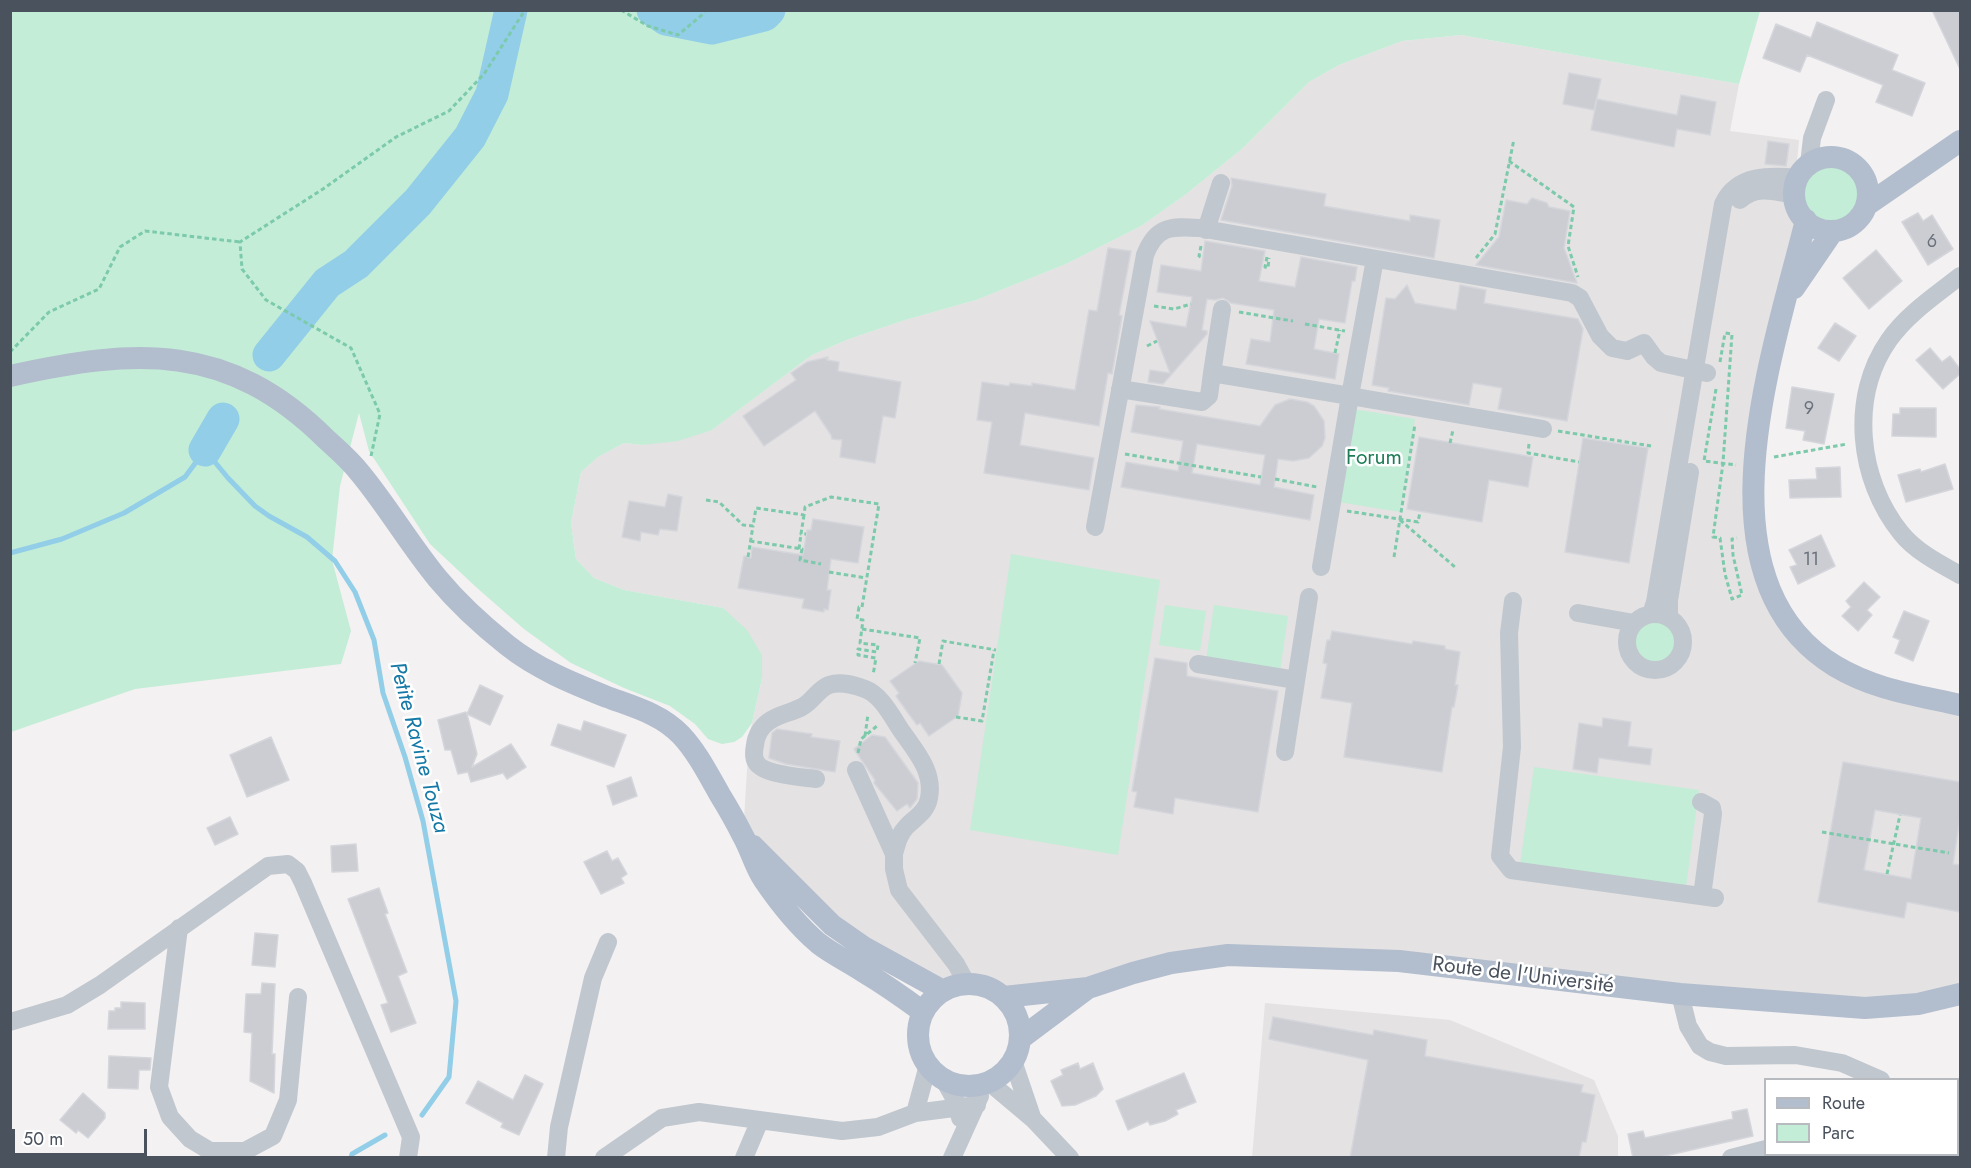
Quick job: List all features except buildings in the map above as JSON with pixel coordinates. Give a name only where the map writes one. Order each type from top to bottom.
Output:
[{"type":"main road","points":[[1864,175],[1899,170],[1952,146]]},
{"type":"main road","points":[[1867,205],[1868,185],[1864,175],[1857,167],[1839,157],[1828,156],[1800,179],[1796,204],[1806,220],[1814,226],[1833,231],[1842,229],[1857,220],[1867,205],[1952,146]]},
{"type":"main road","points":[[1806,220],[1769,365],[1754,467],[1754,520],[1764,576],[1783,613],[1800,637],[1834,665],[1887,690],[1960,705]]},
{"type":"main road","points":[[1786,299],[1833,231]]},
{"type":"main road","points":[[10,376],[60,365],[113,358],[158,357],[202,363],[254,383],[283,401],[310,423],[366,480],[437,578],[507,645],[539,668],[648,712],[662,719],[679,733],[696,752],[743,836],[761,876],[803,929],[821,945],[889,987],[923,1012]]},
{"type":"main road","points":[[743,836],[832,925],[865,948],[943,991]]},
{"type":"main road","name":"Route de l'Université","points":[[1004,997],[1088,988],[1171,963],[1228,955],[1399,961],[1680,994],[1865,1008],[1960,998]]},
{"type":"main road","points":[[967,984],[989,988],[1004,997],[1017,1016],[1020,1039],[1013,1061],[1002,1073],[987,1082],[962,1085],[944,1080],[928,1065],[921,1052],[918,1039],[923,1012],[932,999],[954,986],[967,984]]},
{"type":"main road","name":"Route de l'Université","points":[[1020,1039],[1088,988]]},
{"type":"street","points":[[1669,617],[1669,600],[1710,373],[1737,203],[1745,195],[1756,190],[1772,190],[1800,179],[1826,100]]},
{"type":"street","points":[[1205,238],[1221,183]]},
{"type":"street","points":[[1095,527],[1145,255],[1154,238],[1162,230],[1175,227],[1205,238],[1375,259],[1567,291],[1580,298],[1600,336],[1612,348],[1627,351],[1644,343],[1661,363],[1710,373]]},
{"type":"street","points":[[1321,567],[1375,259]]},
{"type":"street","points":[[1960,276],[1905,320],[1890,339],[1876,361],[1863,418],[1863,441],[1871,478],[1882,506],[1902,534],[1935,562],[1960,575]]},
{"type":"street","points":[[1120,389],[1202,402],[1209,396],[1222,309]]},
{"type":"street","points":[[1212,373],[1543,429]]},
{"type":"street","points":[[1651,614],[1710,373]]},
{"type":"street","points":[[1285,752],[1309,597]]},
{"type":"street","points":[[1513,601],[1509,633],[1512,747],[1500,856],[1511,870],[1708,897],[1713,814],[1712,808],[1701,802]]},
{"type":"street","points":[[1659,613],[1669,617],[1680,627],[1684,641],[1680,656],[1669,667],[1650,670],[1641,667],[1629,652],[1627,643],[1631,628],[1639,618],[1651,614],[1659,613]]},
{"type":"street","points":[[1197,664],[1296,680]]},
{"type":"street","points":[[816,779],[783,775],[764,770],[756,764],[755,743],[763,726],[770,720],[808,704],[824,687],[832,684],[853,685],[874,693],[928,770],[930,783],[927,808],[906,827],[898,839],[894,854],[894,869],[899,890],[956,964],[967,984]]},
{"type":"street","points":[[856,770],[894,854]]},
{"type":"street","points":[[10,1022],[67,1005],[100,985],[268,866],[288,864],[297,871],[411,1137],[408,1158]]},
{"type":"street","points":[[179,928],[159,1087],[170,1117],[190,1139],[210,1151],[245,1152],[273,1136],[288,1100],[298,997]]},
{"type":"street","points":[[556,1158],[559,1127],[593,978],[608,942]]},
{"type":"street","points":[[1680,994],[1688,1026],[1700,1047],[1710,1052],[1726,1056],[1804,1057],[1842,1063],[1876,1078]]},
{"type":"street","points":[[1013,1061],[1033,1119]]},
{"type":"street","points":[[915,1113],[928,1065]]},
{"type":"street","points":[[944,1080],[968,1106]]},
{"type":"street","points":[[952,1158],[962,1138],[968,1106],[987,1082],[1033,1119],[1070,1158]]},
{"type":"street","points":[[604,1158],[662,1118],[699,1112],[842,1131],[878,1127],[915,1113],[968,1106]]},
{"type":"street","points":[[744,1158],[760,1120]]},
{"type":"street","points":[[1731,1158],[1764,1150]]},
{"type":"path","points":[[10,352],[49,312],[99,289],[120,247],[145,231],[240,242],[323,189],[396,137],[449,111],[484,74],[525,10]]},
{"type":"path","points":[[621,10],[648,26],[678,35],[705,10]]},
{"type":"path","points":[[1480,253],[1496,234],[1514,139]]},
{"type":"path","points":[[1509,161],[1574,207],[1568,246],[1582,289],[1580,298]]},
{"type":"path","points":[[1201,257],[1205,238]]},
{"type":"path","points":[[240,242],[242,269],[266,300],[351,348],[380,414],[366,480]]},
{"type":"path","points":[[1136,303],[1174,309],[1191,304]]},
{"type":"path","points":[[1222,309],[1293,321]]},
{"type":"path","points":[[1305,324],[1362,333]]},
{"type":"path","points":[[1335,353],[1340,330]]},
{"type":"path","points":[[1729,464],[1723,463],[1704,461],[1710,373],[1725,333],[1732,334],[1723,463],[1713,537],[1720,538],[1725,574],[1732,599],[1742,595],[1733,555],[1732,539],[1737,538]]},
{"type":"path","points":[[1394,557],[1417,407]]},
{"type":"path","points":[[1568,432],[1651,446]]},
{"type":"path","points":[[1754,467],[1767,470],[1768,458],[1863,441]]},
{"type":"path","points":[[1530,442],[1528,453],[1579,462]]},
{"type":"path","points":[[1109,452],[1261,477]]},
{"type":"path","points":[[1406,474],[1413,474]]},
{"type":"path","points":[[1275,479],[1334,490]]},
{"type":"path","points":[[799,549],[804,534],[806,507],[831,497],[879,504],[862,607],[859,607],[857,619],[863,620],[860,643],[878,645],[878,652],[858,649],[858,655],[876,658]]},
{"type":"path","points":[[706,500],[719,502],[743,525],[753,526]]},
{"type":"path","points":[[748,557],[756,508],[804,515]]},
{"type":"path","points":[[1331,508],[1418,522],[1420,512]]},
{"type":"path","points":[[1399,519],[1455,567]]},
{"type":"path","points":[[750,542],[802,549],[800,560],[821,564]]},
{"type":"path","points":[[829,572],[867,578]]},
{"type":"path","points":[[862,631],[920,638],[915,663]]},
{"type":"path","points":[[939,664],[943,641],[995,650],[982,721],[956,717]]},
{"type":"path","points":[[1887,874],[1900,815]]},
{"type":"path","points":[[1822,832],[1949,854]]},
{"type":"shaded area","points":[[1461,35],[1739,84],[1730,131],[1799,140],[1794,195],[1800,213],[1775,338],[1758,550],[1817,653],[1960,705],[1960,994],[1918,1004],[1228,955],[997,992],[978,984],[954,986],[943,991],[865,948],[743,836],[749,737],[762,678],[762,655],[723,608],[624,590],[594,578],[576,559],[571,523],[581,472],[598,457],[624,443],[642,445],[712,430],[812,355],[849,339],[976,300],[1066,264],[1141,226],[1185,195],[1243,148],[1309,82],[1339,65],[1402,41]]},
{"type":"shaded area","points":[[1265,1003],[1450,1020],[1594,1080],[1618,1136],[1618,1157],[1252,1158]]},
{"type":"green space","points":[[11,11],[1760,11],[1739,84],[1461,35],[1402,41],[1339,65],[1309,82],[1243,148],[1185,195],[1141,226],[1066,264],[976,300],[905,320],[849,339],[812,355],[712,430],[678,441],[642,445],[624,443],[598,457],[581,472],[571,523],[576,559],[594,578],[624,590],[723,608],[747,630],[762,655],[762,678],[752,723],[742,737],[734,742],[722,744],[708,739],[695,724],[670,706],[624,688],[571,663],[524,629],[476,587],[430,544],[369,451],[359,413],[340,486],[332,560],[351,631],[341,664],[135,689],[11,732]]},
{"type":"green space","points":[[1831,164],[1848,169],[1856,177],[1861,194],[1856,211],[1848,219],[1831,224],[1814,219],[1806,211],[1801,194],[1806,177],[1814,169]]},
{"type":"green space","name":"Forum","points":[[1347,408],[1415,419],[1400,512],[1332,501]]},
{"type":"green space","points":[[1011,554],[1160,580],[1118,855],[970,830]]},
{"type":"green space","points":[[1165,605],[1206,611],[1200,651],[1159,645]]},
{"type":"green space","points":[[1214,605],[1288,616],[1280,671],[1206,660]]},
{"type":"green space","points":[[1654,621],[1669,627],[1675,642],[1669,657],[1654,663],[1639,657],[1633,642],[1639,627]]},
{"type":"green space","points":[[1534,767],[1699,790],[1686,887],[1520,864]]},
{"type":"waterway","points":[[269,355],[327,283],[356,264],[418,202],[470,137],[492,94],[511,10]]},
{"type":"waterway","points":[[653,10],[666,19],[712,28],[764,15],[769,10]]},
{"type":"waterway","points":[[205,450],[223,419]]},
{"type":"waterway","name":"Petite Ravine Touza","points":[[10,553],[62,539],[124,513],[185,477],[205,450],[255,506],[307,537],[335,561],[355,592],[374,640],[383,693],[405,757],[423,821],[456,1001],[449,1077],[422,1115]]},
{"type":"waterway","name":"Petite Ravine Touza","points":[[351,1158],[352,1154],[385,1135]]}]
